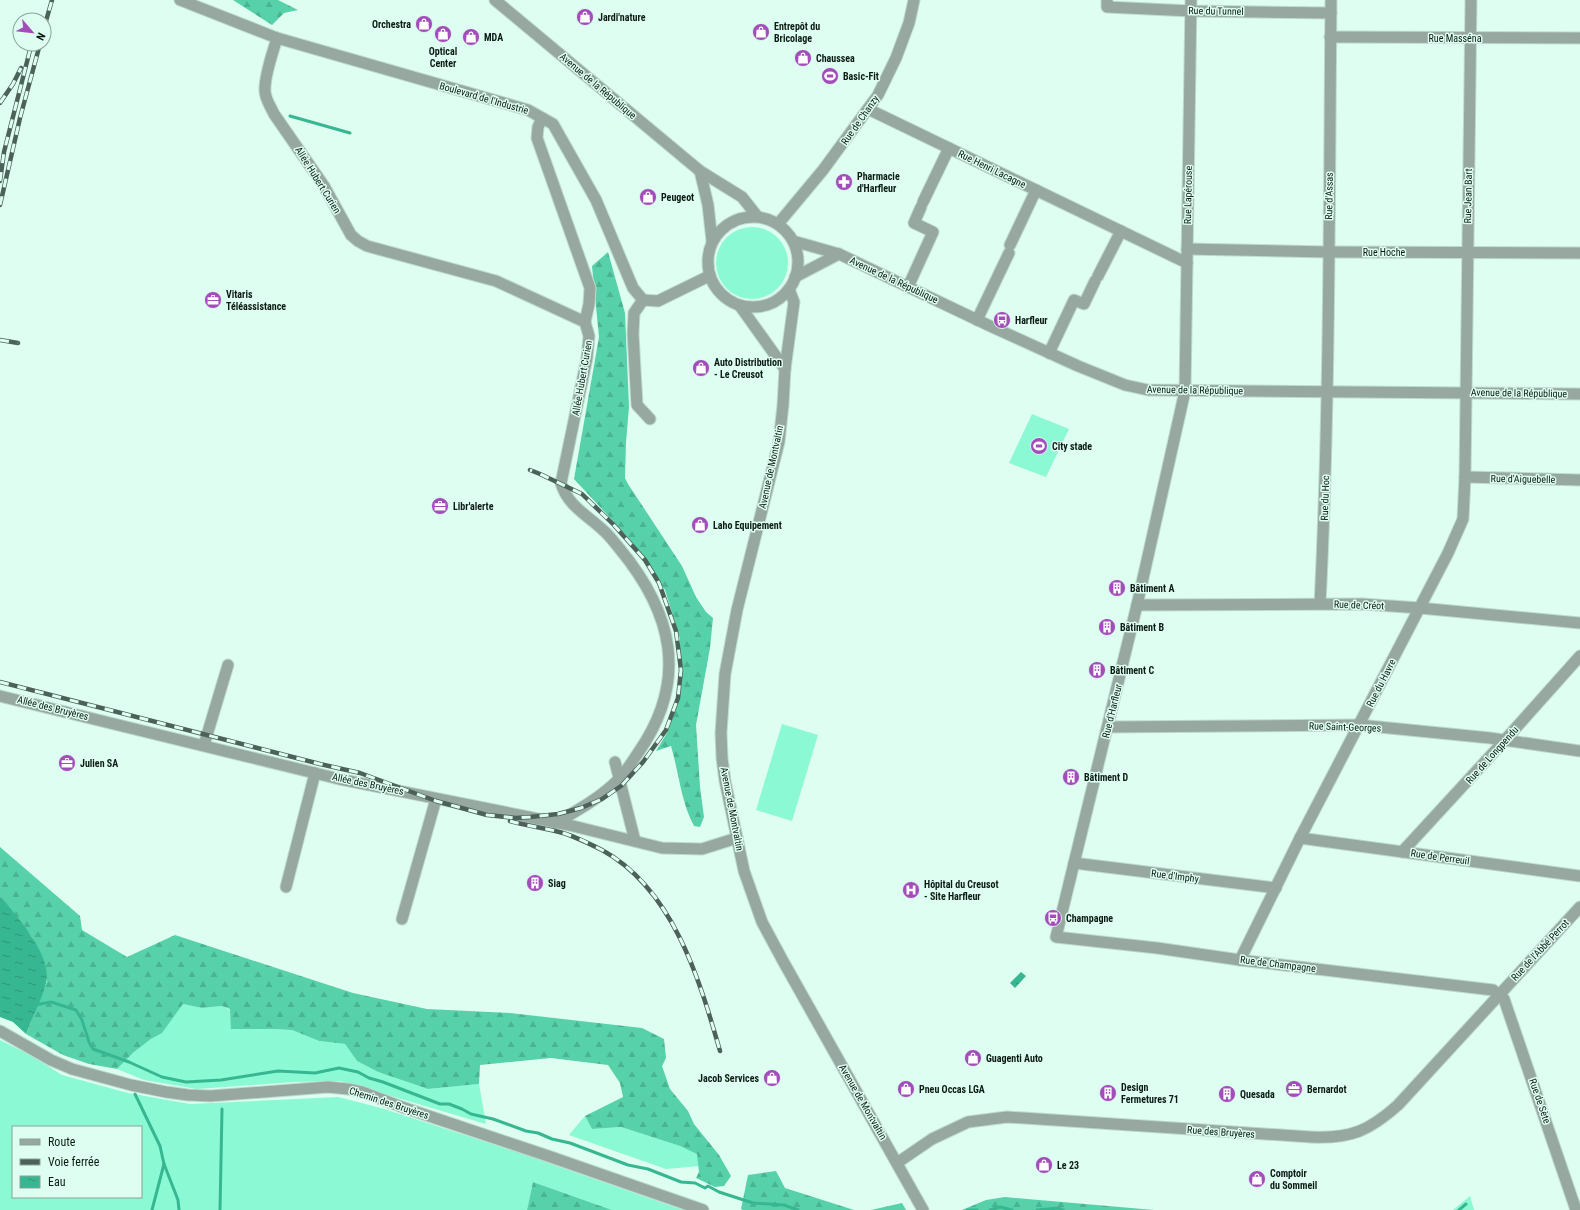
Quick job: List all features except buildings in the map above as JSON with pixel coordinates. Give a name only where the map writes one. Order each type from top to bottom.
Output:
[{"type":"street","name":"Boulevard de l'Industrie","points":[[180,0],[277,38],[528,110],[553,124],[596,200],[633,288],[643,300]]},
{"type":"street","name":"Avenue de la République","points":[[495,0],[700,171],[742,197],[757,216]]},
{"type":"street","name":"Rue de Chanzy","points":[[778,224],[823,170],[878,95],[896,58],[909,23],[914,0]]},
{"type":"street","name":"Rue du Tunnel","points":[[1107,0],[1107,6],[1191,5],[1331,13]]},
{"type":"street","name":"Rue d'Assas","points":[[1328,392],[1331,0]]},
{"type":"street","name":"Rue Jean Bart","points":[[1465,393],[1471,0]]},
{"type":"street","name":"Rue Lapérouse","points":[[1185,391],[1191,5]]},
{"type":"street","name":"Rue Masséna","points":[[1330,37],[1580,38]]},
{"type":"street","name":"Allée Hubert Curien","points":[[277,38],[268,70],[265,90],[268,102],[274,114],[324,186],[351,235],[367,246],[496,280],[585,322],[589,336],[587,358],[561,483],[569,500],[603,530],[615,543],[637,571],[649,590],[658,608],[670,660],[668,683],[662,711],[649,737],[619,779],[597,799],[556,823]]},
{"type":"street","name":"Rue Henri Lacagne","points":[[868,109],[1187,263]]},
{"type":"street","points":[[542,118],[538,126],[537,138],[590,288],[589,304],[585,322]]},
{"type":"street","name":"Rue Henri Lacagne","points":[[908,286],[933,232],[914,223],[949,148]]},
{"type":"street","points":[[700,171],[708,205],[712,241]]},
{"type":"street","name":"Rue Henri Lacagne","points":[[977,320],[1036,190]]},
{"type":"street","points":[[757,216],[778,224],[787,232],[793,241],[797,253],[798,265],[796,277],[789,289],[779,298],[767,305],[754,307],[740,306],[727,299],[716,289],[709,276],[707,264],[708,252],[712,241],[720,230],[731,222],[744,217],[757,216]]},
{"type":"street","points":[[1049,353],[1074,300],[1084,304],[1121,231]]},
{"type":"street","name":"Avenue de la République","points":[[793,241],[839,254],[1049,353],[1125,385],[1148,390],[1580,394]]},
{"type":"street","name":"Rue Hoche","points":[[1187,249],[1328,252],[1580,253]]},
{"type":"street","name":"Avenue de la République","points":[[796,277],[839,254]]},
{"type":"street","points":[[650,419],[638,405],[632,334],[634,313],[643,300],[658,301],[709,276]]},
{"type":"street","name":"Avenue de Montvaltin","points":[[789,289],[794,302],[785,370],[779,442],[737,610],[725,674],[722,714],[722,758],[725,781],[744,871],[762,922],[923,1210]]},
{"type":"street","points":[[740,306],[785,370]]},
{"type":"street","name":"Rue d'Harfleur","points":[[1056,937],[1137,605],[1185,391]]},
{"type":"street","name":"Rue du Hoc","points":[[1320,604],[1328,392]]},
{"type":"street","name":"Rue du Havre","points":[[1240,960],[1300,838],[1448,553],[1463,519],[1465,477],[1465,393]]},
{"type":"street","name":"Rue d'Aiguebelle","points":[[1465,477],[1580,480]]},
{"type":"street","name":"Rue de Créot","points":[[1137,605],[1362,604],[1580,623]]},
{"type":"street","name":"Rue de Longpendu","points":[[1402,852],[1580,656]]},
{"type":"street","points":[[204,745],[228,665]]},
{"type":"street","name":"Allée des Bruyères","points":[[0,696],[315,773],[556,823],[662,848],[702,849],[737,838]]},
{"type":"street","name":"Rue Saint-Georges","points":[[1108,727],[1359,725],[1505,740],[1580,751]]},
{"type":"street","points":[[615,762],[635,841]]},
{"type":"street","points":[[286,887],[315,773]]},
{"type":"street","points":[[402,919],[436,798]]},
{"type":"street","name":"Rue de Perreuil","points":[[1300,838],[1580,876]]},
{"type":"street","name":"Rue d'Imphy","points":[[1074,863],[1276,888]]},
{"type":"street","name":"Rue de l'Abbé Perrot","points":[[1499,994],[1580,907]]},
{"type":"street","name":"Rue de Champagne","points":[[1056,937],[1157,948],[1240,960],[1493,990],[1499,994]]},
{"type":"street","name":"Rue des Bruyères","points":[[897,1163],[932,1139],[968,1122],[1007,1117],[1311,1137],[1329,1138],[1348,1136],[1382,1120],[1398,1105],[1499,994]]},
{"type":"street","name":"Rue de Sète","points":[[1499,994],[1504,999],[1576,1210]]},
{"type":"street","name":"Chemin des Bruyères","points":[[0,1031],[51,1060],[72,1069],[131,1085],[166,1092],[210,1096],[328,1087],[348,1088],[703,1210]]},
{"type":"shaded area","points":[[752,227],[772,233],[782,243],[788,263],[782,283],[772,293],[752,299],[732,293],[722,283],[716,263],[722,243],[732,233]]},
{"type":"shaded area","name":"City stade","points":[[1032,414],[1069,429],[1046,477],[1009,463]]},
{"type":"shaded area","points":[[782,724],[818,735],[792,821],[756,810]]},
{"type":"shaded area","points":[[183,1004],[202,1008],[222,1006],[272,1029],[292,1030],[319,1041],[345,1044],[357,1061],[378,1072],[428,1089],[479,1084],[486,1124],[340,1081],[294,1082],[197,1089],[144,1080],[117,1069],[134,1052],[162,1032]]},
{"type":"shaded area","points":[[0,1040],[32,1056],[62,1075],[128,1093],[190,1104],[338,1097],[381,1108],[511,1150],[683,1210],[612,1210],[533,1182],[527,1210],[0,1210]]},
{"type":"shaded area","points":[[585,1116],[592,1129],[621,1127],[680,1146],[698,1154],[699,1166],[666,1169],[569,1135]]},
{"type":"shaded area","points":[[1470,1196],[1474,1210],[1453,1210]]},
{"type":"green space","points":[[233,0],[278,0],[298,10],[284,13],[272,25]]},
{"type":"green space","points":[[608,252],[625,313],[629,407],[625,478],[682,566],[696,597],[706,612],[713,618],[710,648],[696,725],[700,787],[704,817],[700,827],[694,826],[686,807],[671,746],[656,751],[667,733],[680,698],[680,639],[665,590],[626,535],[574,479],[599,337],[592,266]]},
{"type":"green space","points":[[0,847],[80,916],[82,930],[127,957],[175,935],[353,993],[427,1009],[510,1013],[642,1028],[664,1039],[666,1058],[662,1066],[670,1089],[688,1111],[694,1124],[719,1155],[731,1176],[724,1186],[715,1187],[696,1178],[699,1172],[697,1154],[680,1146],[621,1127],[592,1129],[585,1116],[623,1097],[620,1083],[608,1065],[551,1058],[480,1065],[479,1084],[428,1089],[378,1072],[357,1061],[345,1044],[319,1041],[292,1030],[231,1029],[230,1009],[222,1006],[202,1008],[183,1004],[162,1033],[151,1039],[134,1052],[117,1069],[89,1064],[63,1055],[26,1034],[47,981],[32,937],[0,896]]},
{"type":"green space","points":[[776,1171],[785,1188],[854,1210],[741,1209],[748,1175]]},
{"type":"green space","points":[[533,1182],[612,1210],[527,1210]]},
{"type":"green space","points":[[1005,1197],[1154,1210],[962,1210],[986,1200]]},
{"type":"green space","points":[[902,1203],[906,1210],[871,1210]]},
{"type":"water","points":[[0,896],[32,936],[44,961],[47,972],[44,989],[26,1034],[13,1022],[0,1017]]},
{"type":"water","points":[[1021,972],[1026,976],[1015,988],[1010,983]]},
{"type":"waterway","points":[[290,116],[350,133]]},
{"type":"waterway","points":[[35,1005],[51,1002],[76,1010],[82,1020],[89,1042],[93,1049],[129,1062],[162,1077],[186,1082],[221,1080],[278,1071],[315,1073],[339,1068],[358,1072],[369,1078],[440,1104],[449,1104],[471,1114],[493,1119],[526,1131],[538,1133],[552,1139],[570,1143],[628,1165],[648,1169],[681,1182],[695,1183],[705,1188],[708,1186],[719,1192],[753,1203],[784,1205],[798,1210]]},
{"type":"waterway","points":[[135,1094],[160,1146],[164,1164],[152,1210]]},
{"type":"waterway","points":[[220,1210],[222,1109]]},
{"type":"waterway","points":[[164,1164],[178,1200],[179,1210]]},
{"type":"waterway","points":[[1459,1210],[1466,1204]]},
{"type":"waterway","points":[[990,1210],[1000,1207],[1012,1210]]},
{"type":"waterway","points":[[1037,1210],[1059,1208],[1063,1210]]},
{"type":"waterway","points":[[967,1210],[977,1210]]},
{"type":"railway","points":[[49,12],[52,0]]},
{"type":"railway","points":[[0,181],[4,152],[29,52]]},
{"type":"railway","points":[[0,205],[20,118],[38,52]]},
{"type":"railway","points":[[0,103],[13,84],[21,68]]},
{"type":"railway","points":[[0,340],[18,343]]},
{"type":"railway","points":[[0,682],[360,773],[436,801],[487,815],[516,818],[530,817],[558,814],[581,808],[602,799],[621,786],[643,762],[666,730],[678,698],[681,670],[676,631],[659,583],[645,560],[613,524],[582,494],[530,470]]},
{"type":"railway","points":[[510,821],[563,833],[593,845],[627,867],[647,888],[665,911],[680,938],[703,994],[720,1051]]},
{"type":"place","name":"Jardi'nature","points":[[585,17]]},
{"type":"place","name":"Orchestra","points":[[424,24]]},
{"type":"place","name":"Entrepôt du Bricolage","points":[[761,32]]},
{"type":"place","name":"Optical Center","points":[[443,34]]},
{"type":"place","name":"MDA","points":[[471,37]]},
{"type":"place","name":"Chaussea","points":[[803,58]]},
{"type":"place","name":"Basic-Fit","points":[[830,76]]},
{"type":"place","name":"Pharmacie d'Harfleur","points":[[844,182]]},
{"type":"place","name":"Peugeot","points":[[648,197]]},
{"type":"place","name":"Vitaris Téléassistance","points":[[213,300]]},
{"type":"place","name":"Harfleur","points":[[1002,320]]},
{"type":"place","name":"Auto Distribution - Le Creusot","points":[[701,368]]},
{"type":"place","name":"City stade","points":[[1039,446]]},
{"type":"place","name":"Libr'alerte","points":[[440,506]]},
{"type":"place","name":"Laho Equipement","points":[[700,525]]},
{"type":"place","name":"Bâtiment A","points":[[1117,588]]},
{"type":"place","name":"Bâtiment B","points":[[1107,627]]},
{"type":"place","name":"Bâtiment C","points":[[1097,670]]},
{"type":"place","name":"Julien SA","points":[[67,763]]},
{"type":"place","name":"Bâtiment D","points":[[1071,777]]},
{"type":"place","name":"Siag","points":[[535,883]]},
{"type":"place","name":"Hôpital du Creusot - Site Harfleur","points":[[911,890]]},
{"type":"place","name":"Champagne","points":[[1053,918]]},
{"type":"place","name":"Guagenti Auto","points":[[973,1058]]},
{"type":"place","name":"Jacob Services","points":[[772,1078]]},
{"type":"place","name":"Pneu Occas LGA","points":[[906,1089]]},
{"type":"place","name":"Bernardot","points":[[1294,1089]]},
{"type":"place","name":"Design Fermetures 71","points":[[1108,1093]]},
{"type":"place","name":"Quesada","points":[[1227,1094]]},
{"type":"place","name":"Le 23","points":[[1044,1165]]},
{"type":"place","name":"Comptoir du Sommeil","points":[[1257,1179]]}]
